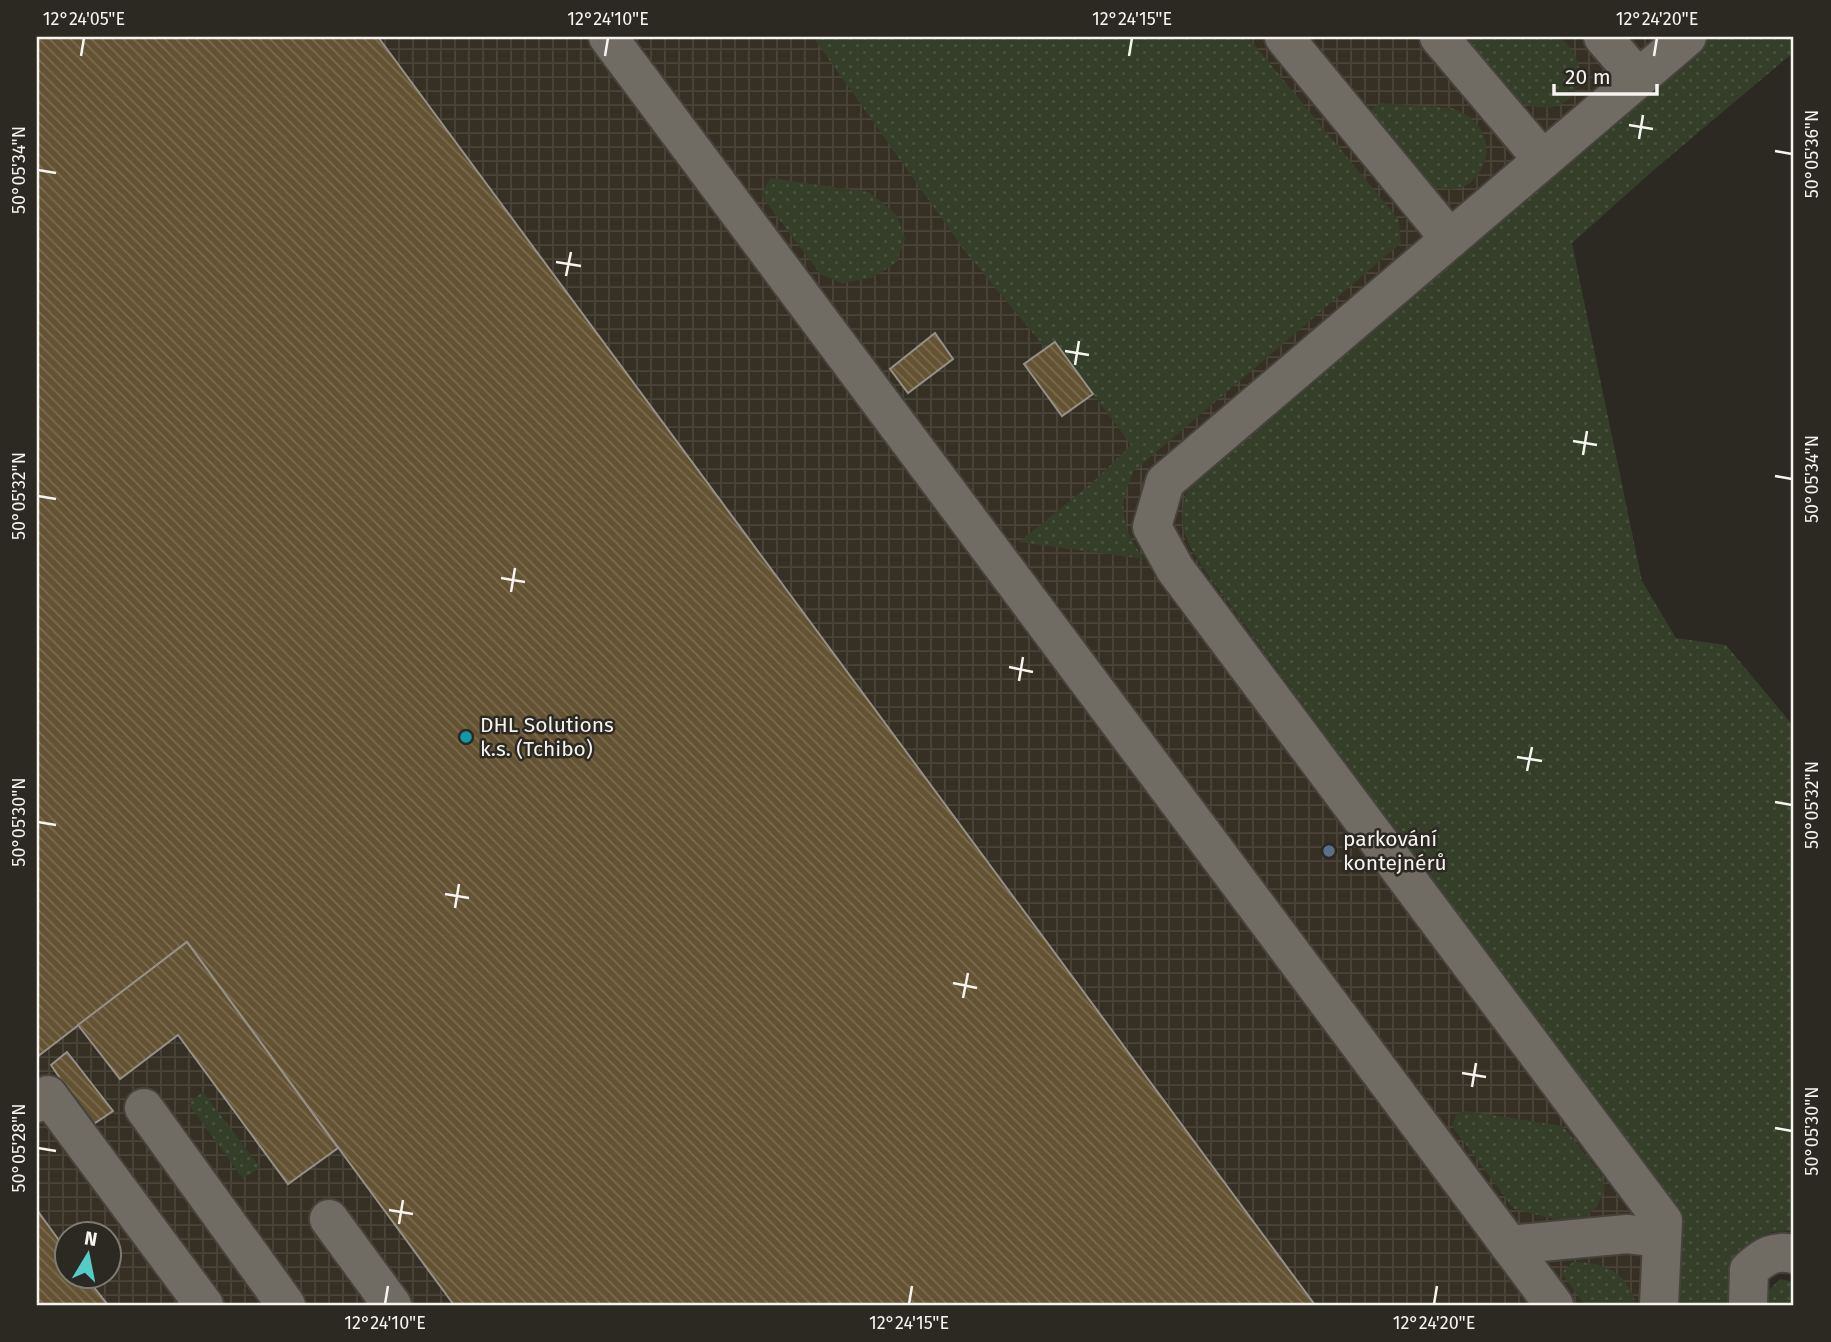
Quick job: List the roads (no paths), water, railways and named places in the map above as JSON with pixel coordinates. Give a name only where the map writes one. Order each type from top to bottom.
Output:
[{"type":"street","points":[[608,37],[1554,1305]]},
{"type":"street","points":[[1284,37],[1450,239]]},
{"type":"street","points":[[1439,37],[1543,160]]},
{"type":"street","points":[[1603,37],[1638,79]]},
{"type":"street","points":[[1659,1305],[1663,1222],[1184,580],[1152,527],[1165,482],[1687,37]]},
{"type":"street","points":[[37,1104],[48,1095],[204,1305]]},
{"type":"street","points":[[144,1108],[286,1305]]},
{"type":"street","points":[[329,1219],[392,1305]]},
{"type":"street","points":[[1509,1245],[1627,1234],[1662,1238]]},
{"type":"street","points":[[1748,1305],[1749,1270],[1762,1258],[1779,1251],[1794,1254]]},
{"type":"place","name":"DHL Solutions k.s. (Tchibo)","points":[[466,737]]},
{"type":"place","name":"parkování kontejnérů","points":[[1329,851]]}]
